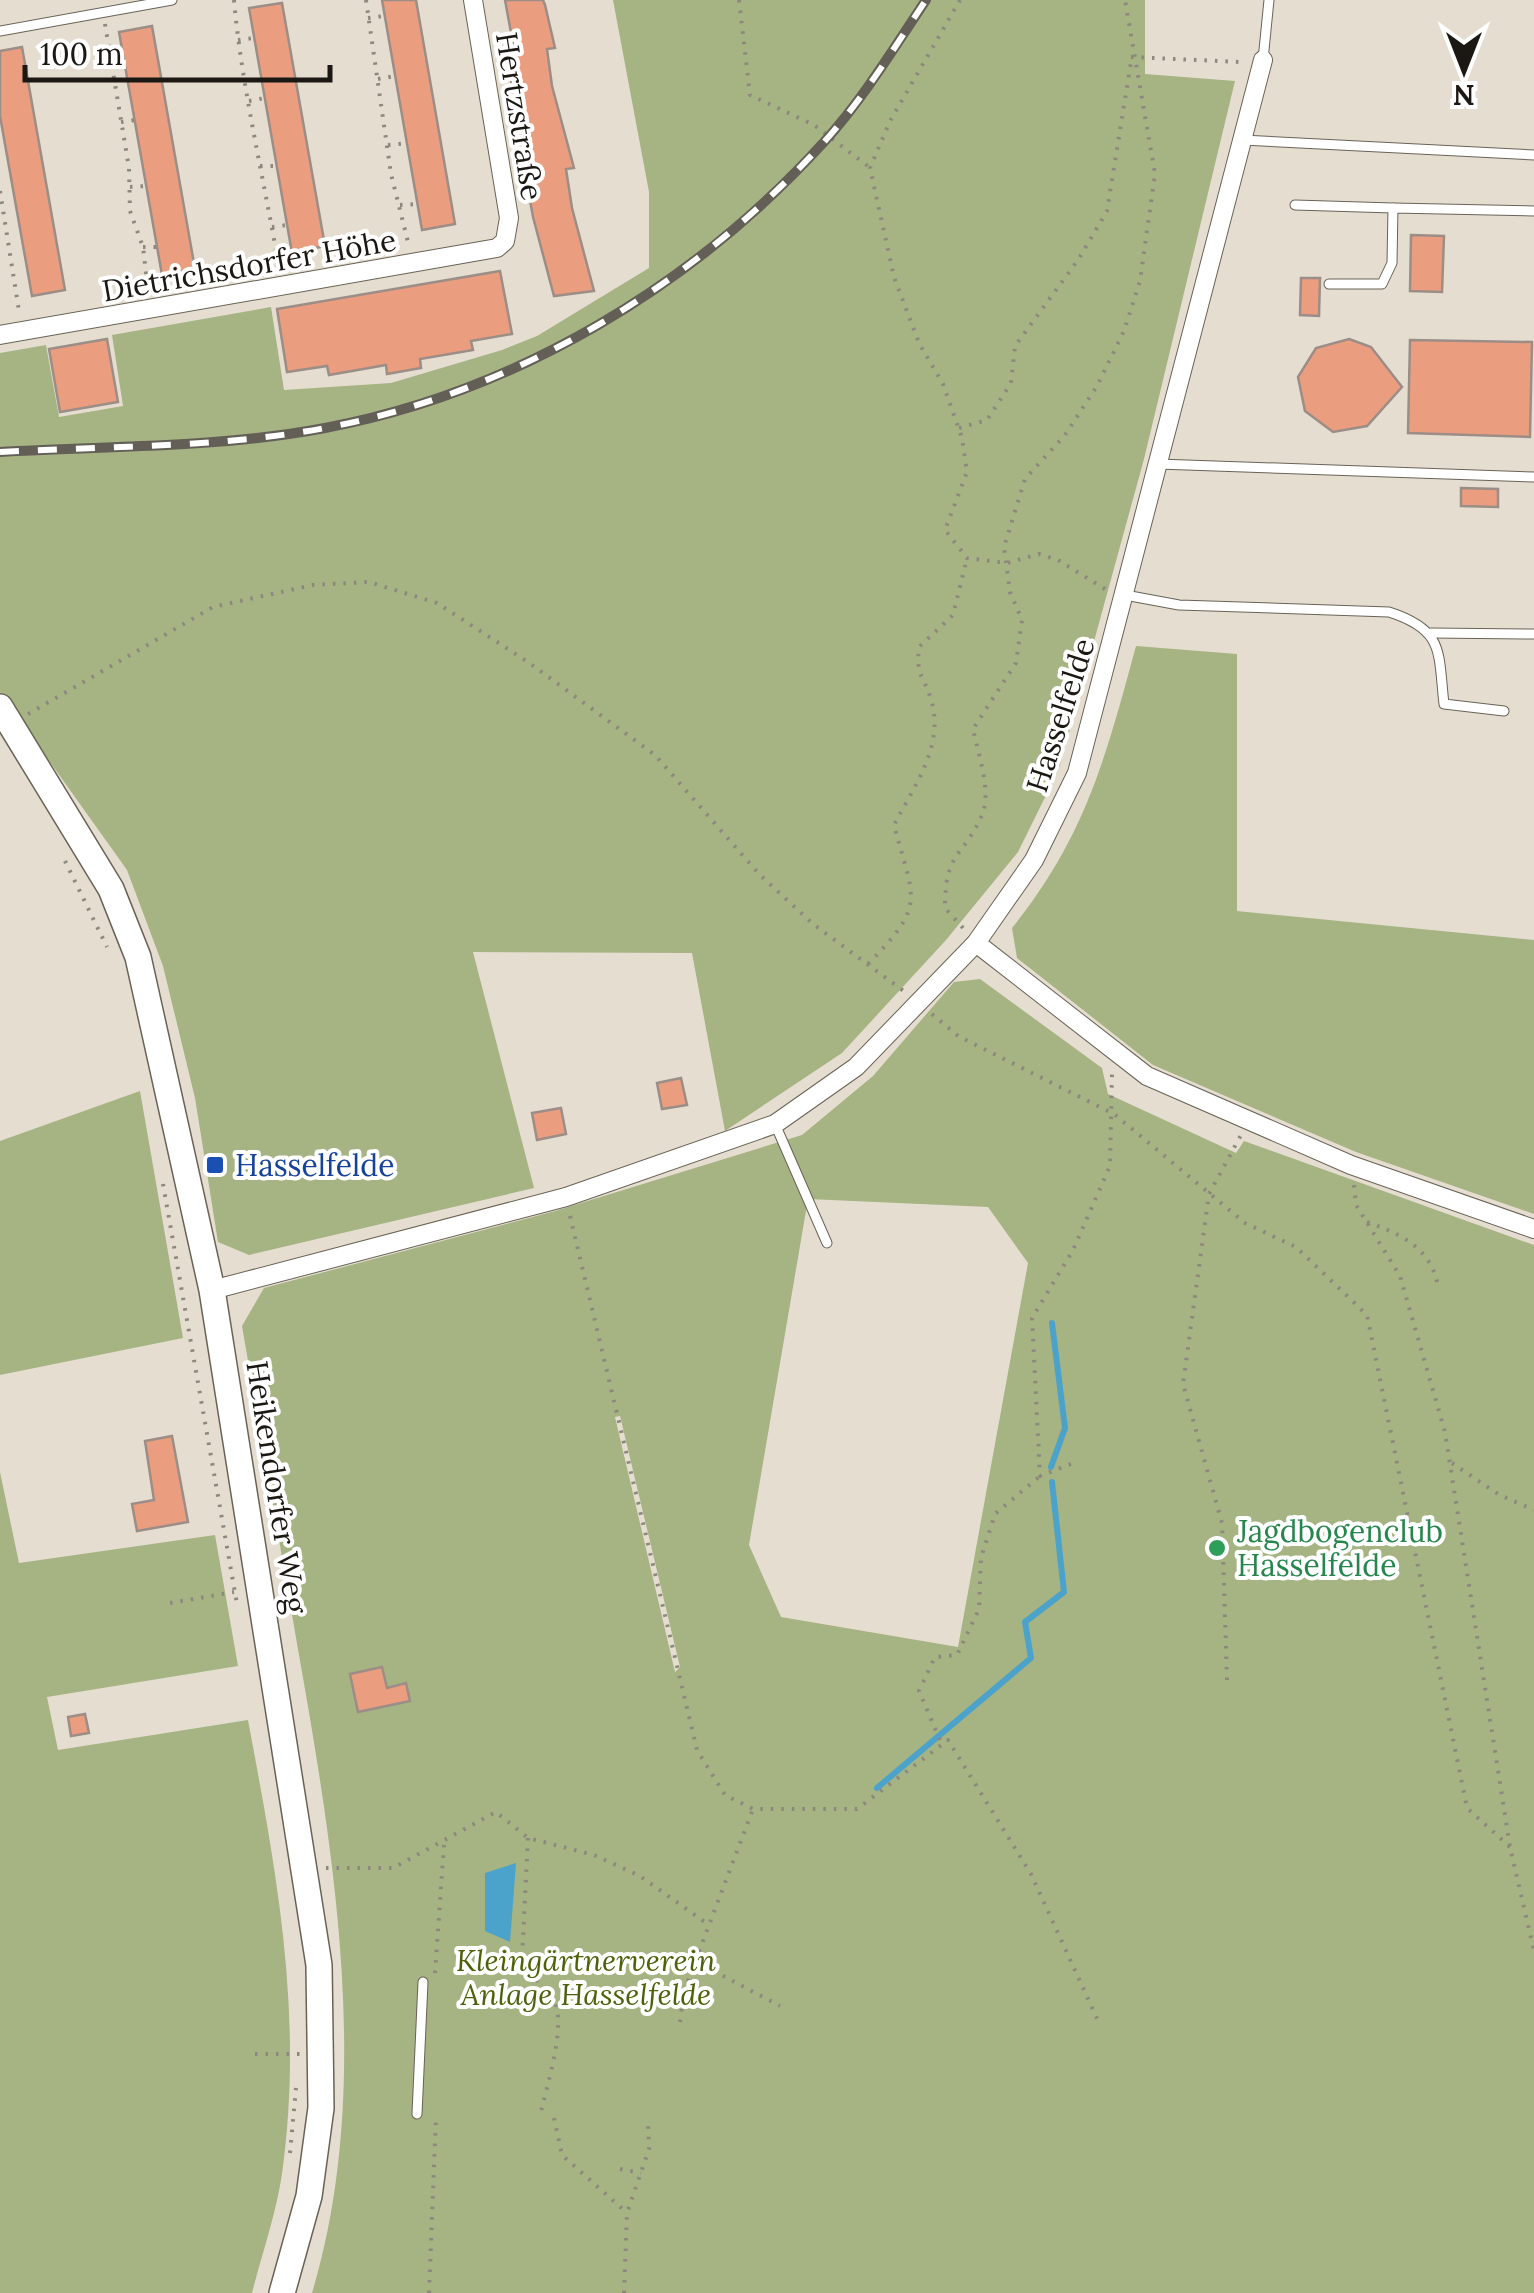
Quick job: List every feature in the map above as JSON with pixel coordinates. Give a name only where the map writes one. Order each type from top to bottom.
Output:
[{"type":"street","name":"Hertzstraße","points":[[473,0],[509,218],[505,241]]},
{"type":"street","name":"Hasselfelde","points":[[212,1290],[566,1197],[776,1124],[856,1067],[916,1000],[976,943],[1034,860],[1077,772],[1262,62]]},
{"type":"street","name":"Dietrichsdorfer Höhe","points":[[0,335],[485,253],[505,241]]},
{"type":"street","name":"Heikendorfer Weg","points":[[7,715],[111,888],[138,957],[212,1290],[319,1965],[311,2055],[310,2196],[282,2293]]},
{"type":"street","points":[[976,943],[1146,1076],[1351,1165],[1534,1230]]},
{"type":"lane","points":[[0,31],[172,0]]},
{"type":"lane","points":[[1262,62],[1269,0]]},
{"type":"lane","points":[[1242,140],[1534,155]]},
{"type":"lane","points":[[1296,205],[1534,211]]},
{"type":"lane","points":[[1329,284],[1382,284],[1392,264],[1393,208]]},
{"type":"lane","points":[[1158,464],[1534,477]]},
{"type":"lane","points":[[1125,596],[1179,605],[1389,612],[1413,620],[1438,644],[1444,704],[1504,711]]},
{"type":"lane","points":[[1431,634],[1534,634]]},
{"type":"lane","points":[[776,1124],[827,1243]]},
{"type":"lane","points":[[417,2114],[423,1982]]},
{"type":"path","points":[[234,0],[282,287]]},
{"type":"path","points":[[366,0],[388,145],[413,265]]},
{"type":"path","points":[[739,0],[750,95],[814,125],[870,168]]},
{"type":"path","points":[[960,0],[896,108],[870,168],[894,277],[959,428],[966,472],[945,530],[967,558],[1007,562],[1038,554],[1058,560],[1100,588],[1125,596]]},
{"type":"path","points":[[976,943],[945,908],[945,871],[984,812],[983,774],[973,730],[1016,663],[1022,620],[1010,592],[1004,547],[1025,479],[1065,435],[1097,386],[1124,331],[1151,226],[1155,174],[1146,104],[1131,58],[1125,0]]},
{"type":"path","points":[[103,12],[130,187],[130,211],[143,248],[151,309]]},
{"type":"path","points":[[368,18],[384,16]]},
{"type":"path","points":[[238,40],[254,38]]},
{"type":"path","points":[[959,428],[987,420],[1011,384],[1015,346],[1078,260],[1107,211],[1131,58]]},
{"type":"path","points":[[1131,58],[1262,62]]},
{"type":"path","points":[[111,62],[124,59]]},
{"type":"path","points":[[378,79],[395,76]]},
{"type":"path","points":[[249,101],[265,98]]},
{"type":"path","points":[[121,122],[135,120]]},
{"type":"path","points":[[388,145],[406,143]]},
{"type":"path","points":[[260,166],[277,166]]},
{"type":"path","points":[[130,187],[146,186]]},
{"type":"path","points":[[0,191],[22,331]]},
{"type":"path","points":[[400,205],[417,204]]},
{"type":"path","points":[[272,228],[287,226]]},
{"type":"path","points":[[143,248],[157,248]]},
{"type":"path","points":[[867,964],[911,913],[911,892],[894,825],[931,755],[932,709],[930,697],[916,674],[919,647],[953,616],[967,558]]},
{"type":"path","points":[[62,856],[112,957]]},
{"type":"path","points":[[1040,1476],[1032,1318],[1073,1250],[1110,1166],[1111,1052]]},
{"type":"path","points":[[1228,1680],[1222,1523],[1184,1384],[1209,1194],[1249,1121]]},
{"type":"path","points":[[1351,1165],[1356,1205],[1400,1276],[1450,1462],[1510,1847],[1534,1951]]},
{"type":"path","points":[[162,1176],[238,1611]]},
{"type":"path","points":[[566,1197],[697,1750],[726,1795],[753,1809],[857,1809],[939,1738]]},
{"type":"path","points":[[1367,1222],[1420,1248],[1435,1268],[1438,1286]]},
{"type":"path","points":[[1450,1462],[1498,1494],[1534,1510]]},
{"type":"path","points":[[939,1738],[919,1691],[935,1657],[957,1655],[979,1609],[981,1558],[994,1514],[1040,1476],[1072,1464]]},
{"type":"path","points":[[170,1602],[235,1592]]},
{"type":"path","points":[[939,1738],[948,1740],[1038,1892],[1100,2025]]},
{"type":"path","points":[[680,2022],[695,1961],[753,1809]]},
{"type":"path","points":[[326,1869],[393,1868],[496,1812],[528,1838],[594,1855],[640,1876],[710,1925]]},
{"type":"path","points":[[528,1838],[522,1960],[530,1977],[552,1995],[561,2015],[540,2116]]},
{"type":"path","points":[[423,1982],[438,1971],[444,1843]]},
{"type":"path","points":[[695,1961],[780,2006]]},
{"type":"path","points":[[254,2054],[311,2055],[289,2161]]},
{"type":"path","points":[[430,2293],[436,2117]]},
{"type":"path","points":[[554,2118],[562,2155],[627,2214]]},
{"type":"path","points":[[624,2293],[627,2214],[648,2149],[648,2123]]},
{"type":"path","points":[[620,2169],[641,2174]]},
{"type":"green space","points":[[613,0],[1145,0],[1145,74],[1235,81],[1144,459],[1059,769],[1018,852],[946,940],[842,1053],[725,1131],[692,953],[473,952],[534,1188],[249,1255],[218,1242],[195,1098],[163,966],[127,870],[0,692],[0,353],[46,345],[59,417],[123,406],[112,335],[271,307],[284,390],[391,383],[537,336],[649,268],[649,192]]},
{"type":"green space","points":[[1136,646],[1237,654],[1237,911],[1534,940],[1534,1214],[1356,1152],[1153,1065],[1017,958],[1012,928],[1076,827],[1103,759]]},
{"type":"green space","name":"Kleingärtnerverein Anlage Hasselfelde","points":[[980,979],[1102,1068],[1108,1094],[1236,1153],[1244,1141],[1534,1245],[1534,2293],[312,2293],[330,2216],[341,2137],[342,1975],[325,1812],[242,1326],[264,1288],[555,1211],[802,1135],[873,1076],[954,982]],"holes":[[[808,1199],[988,1207],[1028,1263],[958,1647],[781,1617],[749,1545]],[[620,1416],[680,1667],[675,1672],[615,1417]]]},
{"type":"green space","points":[[140,1091],[183,1338],[0,1375],[0,1141]]},
{"type":"green space","points":[[0,1472],[19,1563],[215,1535],[238,1666],[47,1697],[58,1750],[248,1720],[284,1946],[290,2058],[282,2174],[252,2293],[0,2293]]},
{"type":"water","points":[[516,1863],[510,1942],[485,1931],[485,1873]]},
{"type":"building","points":[[382,0],[416,0],[455,224],[422,230]]},
{"type":"building","points":[[505,0],[543,0],[545,5],[555,48],[547,49],[552,86],[574,168],[566,169],[572,208],[594,291],[554,296],[529,195],[538,193],[513,95],[510,72],[518,71]]},
{"type":"building","points":[[282,3],[325,246],[292,253],[249,8]]},
{"type":"building","points":[[152,26],[195,269],[162,275],[119,32]]},
{"type":"building","points":[[22,47],[65,290],[32,296],[0,116],[0,51]]},
{"type":"building","points":[[1411,235],[1444,236],[1442,292],[1410,291]]},
{"type":"building","points":[[500,271],[512,334],[471,341],[473,350],[420,359],[421,368],[387,374],[386,365],[329,375],[327,366],[287,372],[277,309]]},
{"type":"building","points":[[1301,278],[1320,278],[1319,316],[1300,315]]},
{"type":"building","points":[[107,339],[118,402],[60,412],[49,349]]},
{"type":"building","points":[[1349,339],[1371,347],[1402,387],[1367,426],[1333,432],[1305,411],[1298,377],[1316,348]]},
{"type":"building","points":[[1410,340],[1532,342],[1530,437],[1408,433]]},
{"type":"building","points":[[1461,488],[1498,489],[1498,507],[1461,506]]},
{"type":"building","points":[[681,1078],[687,1105],[662,1109],[657,1083]]},
{"type":"building","points":[[561,1108],[566,1134],[537,1140],[532,1113]]},
{"type":"building","points":[[172,1436],[188,1522],[137,1531],[132,1504],[154,1500],[145,1441]]},
{"type":"building","points":[[382,1667],[387,1688],[406,1683],[410,1701],[358,1712],[350,1674]]},
{"type":"building","points":[[85,1714],[89,1733],[71,1736],[68,1717]]},
{"type":"waterway","points":[[1051,1467],[1065,1428],[1052,1323]]},
{"type":"waterway","points":[[877,1788],[1031,1658],[1025,1622],[1064,1592],[1052,1482]]},
{"type":"railway","points":[[0,452],[204,443],[285,435],[396,411],[466,388],[533,359],[660,286],[773,194],[852,108],[926,0]]},
{"type":"place","name":"Hasselfelde","points":[[215,1165]]},
{"type":"place","name":"Jagdbogenclub Hasselfelde","points":[[1217,1548]]}]
